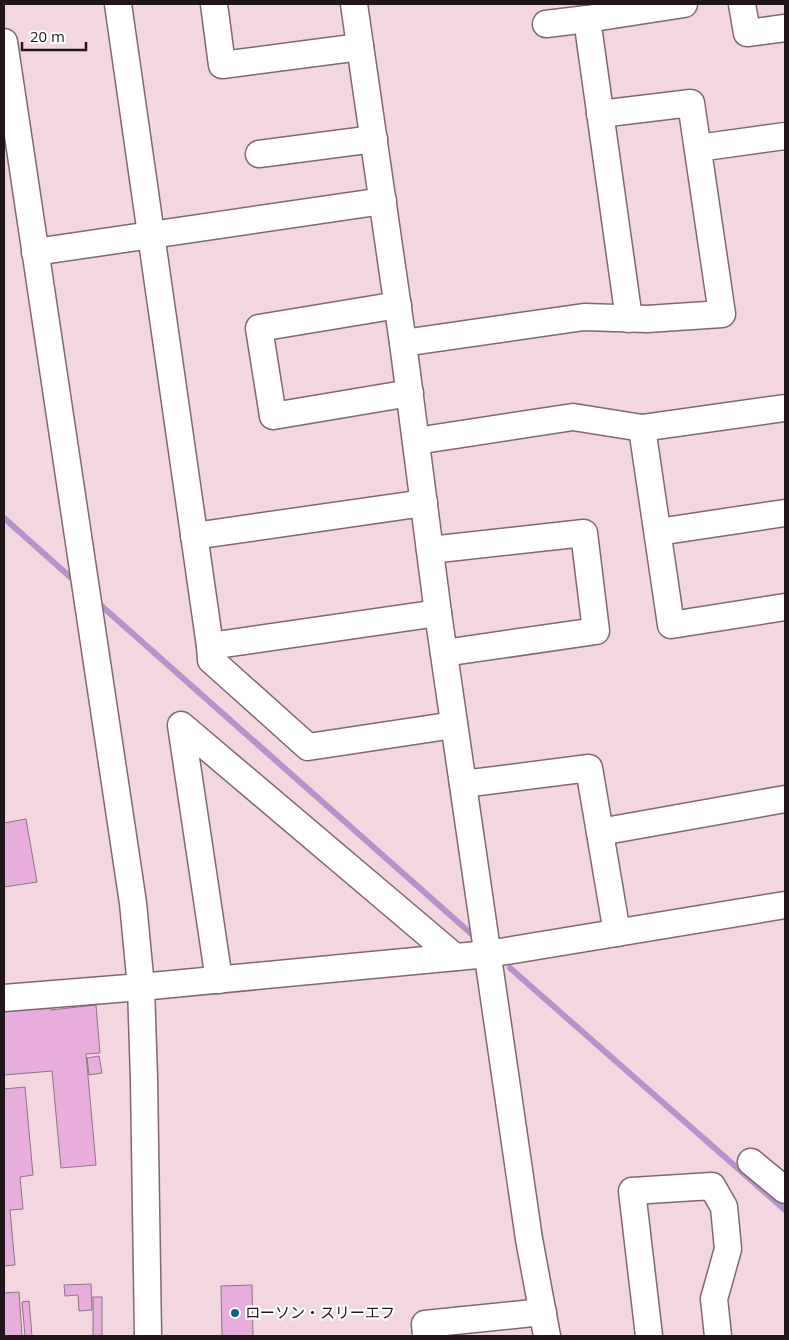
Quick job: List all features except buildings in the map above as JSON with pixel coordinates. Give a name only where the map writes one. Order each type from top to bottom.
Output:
[{"type":"street","points":[[118,4],[211,660],[308,747],[454,725]]},
{"type":"street","points":[[214,4],[222,65],[360,47]]},
{"type":"street","points":[[354,4],[404,343],[454,725],[529,1239],[545,1324],[425,1324],[426,1336]]},
{"type":"street","points":[[546,24],[684,4]]},
{"type":"street","points":[[742,4],[747,34],[785,28]]},
{"type":"street","points":[[587,19],[629,319]]},
{"type":"street","points":[[4,42],[133,903],[141,987],[148,1336]]},
{"type":"street","points":[[404,343],[584,316],[647,319],[722,314],[691,103],[600,114]]},
{"type":"street","points":[[698,148],[785,136]]},
{"type":"street","points":[[259,154],[374,139]]},
{"type":"street","points":[[35,252],[383,201]]},
{"type":"street","points":[[398,305],[259,328],[273,416],[410,394]]},
{"type":"street","points":[[416,441],[573,418],[642,428],[785,408]]},
{"type":"street","points":[[642,428],[671,625],[785,608]]},
{"type":"street","points":[[194,536],[424,503]]},
{"type":"street","points":[[658,532],[785,512]]},
{"type":"street","points":[[430,550],[584,533],[596,631],[444,653]]},
{"type":"street","points":[[210,646],[438,613]]},
{"type":"street","points":[[219,980],[180,725],[455,957]]},
{"type":"street","points":[[463,784],[589,768],[617,933]]},
{"type":"street","points":[[600,832],[785,799]]},
{"type":"street","points":[[4,998],[219,980],[488,954],[785,905]]},
{"type":"street","points":[[751,1162],[785,1190]]},
{"type":"street","points":[[649,1336],[632,1191],[712,1186],[724,1207],[728,1248],[714,1299],[718,1336]]},
{"type":"waterway","points":[[4,518],[78,584]]},
{"type":"waterway","points":[[96,601],[476,938]]},
{"type":"waterway","points":[[510,968],[785,1210]]},
{"type":"place","name":"ローソン・スリーエフ","points":[[235,1313]]}]
